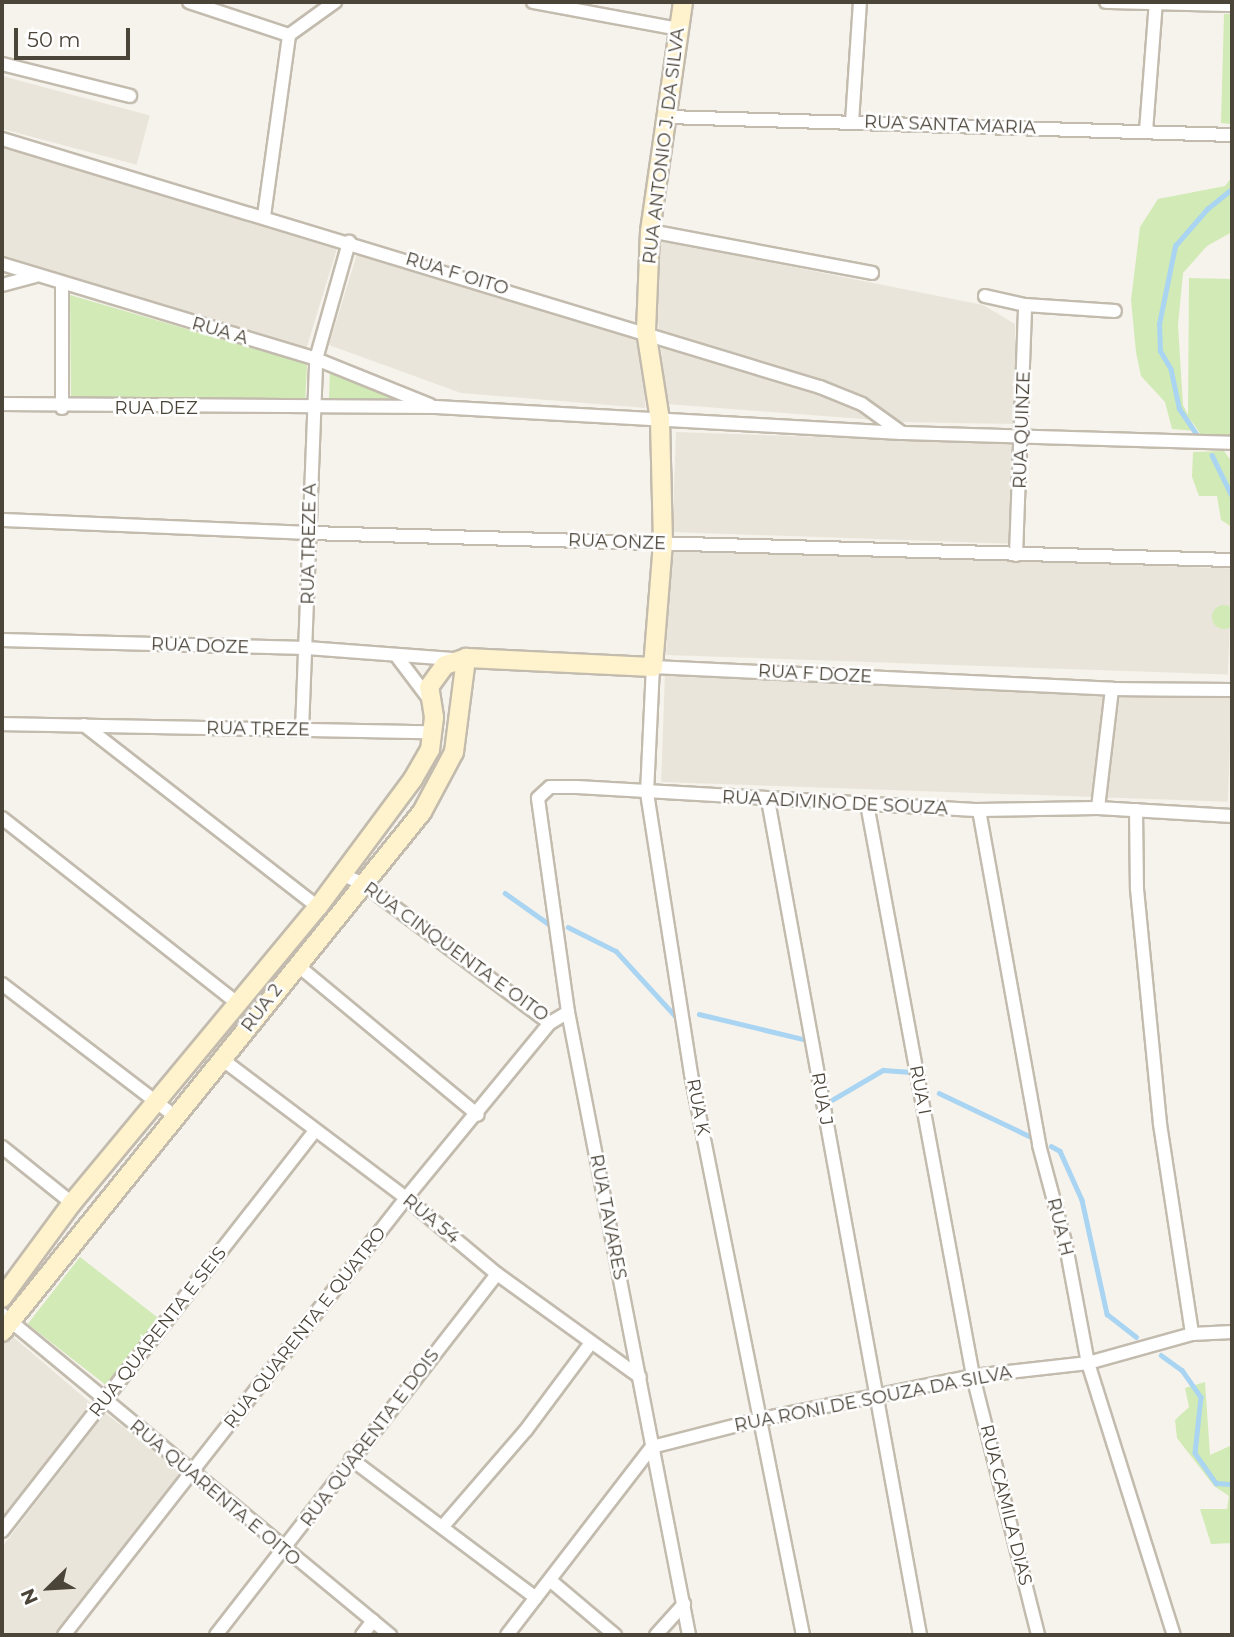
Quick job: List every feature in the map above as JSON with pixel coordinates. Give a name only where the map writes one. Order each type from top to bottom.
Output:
[{"type":"street","points":[[189,2],[289,35]]},
{"type":"street","points":[[264,216],[289,35],[335,2]]},
{"type":"street","points":[[533,2],[560,10],[678,29]]},
{"type":"street","name":"RUA ANTONIO J. DA SILVA","points":[[653,667],[663,543],[660,420],[646,331],[650,231],[682,2]]},
{"type":"street","points":[[852,122],[860,2]]},
{"type":"street","points":[[1106,2],[1232,5]]},
{"type":"street","points":[[1146,131],[1156,2]]},
{"type":"street","points":[[2,64],[130,96]]},
{"type":"street","name":"RUA SANTA MARIA","points":[[668,117],[1232,135]]},
{"type":"street","name":"RUA F OITO","points":[[2,139],[646,331],[862,404],[901,433]]},
{"type":"street","points":[[650,231],[872,273]]},
{"type":"street","name":"RUA TREZE A","points":[[302,730],[307,648],[311,409],[316,359],[349,242]]},
{"type":"street","name":"RUA A","points":[[2,264],[316,359],[436,407]]},
{"type":"street","points":[[2,285],[36,276]]},
{"type":"street","points":[[62,283],[62,408]]},
{"type":"street","points":[[985,296],[1025,305],[1115,311]]},
{"type":"street","name":"RUA QUINZE","points":[[1016,555],[1023,434],[1025,305]]},
{"type":"street","name":"RUA DEZ","points":[[2,404],[62,408],[436,407]]},
{"type":"street","points":[[436,407],[901,433],[1023,434],[1232,443]]},
{"type":"street","name":"RUA ONZE","points":[[2,520],[310,533],[1232,559]]},
{"type":"street","name":"RUA DOZE","points":[[2,640],[307,648],[398,657]]},
{"type":"street","points":[[398,657],[431,703]]},
{"type":"street","name":"RUA F DOZE","points":[[398,657],[1112,689],[1232,690]]},
{"type":"street","name":"RUA 2","points":[[2,1298],[72,1203],[318,907],[413,779],[430,750],[433,732],[433,679],[459,659]]},
{"type":"street","name":"RUA 2","points":[[5,1322],[223,1060],[296,964],[422,812],[445,776],[454,752],[459,659]]},
{"type":"street","name":"RUA K","points":[[653,667],[647,793],[691,1074],[757,1420],[803,1635]]},
{"type":"street","points":[[1098,808],[1112,689]]},
{"type":"street","name":"RUA TREZE","points":[[2,724],[433,732]]},
{"type":"street","points":[[84,725],[318,907]]},
{"type":"street","name":"RUA ADIVINO DE SOUZA","points":[[538,798],[550,788],[979,810],[1098,808],[1232,816]]},
{"type":"street","name":"RUA TAVARES","points":[[538,798],[568,1013],[689,1635]]},
{"type":"street","name":"RUA J","points":[[768,800],[920,1635]]},
{"type":"street","name":"RUA I","points":[[867,804],[974,1376]]},
{"type":"street","name":"RUA H","points":[[979,810],[1039,1145],[1066,1245],[1088,1363],[1174,1635]]},
{"type":"street","points":[[1136,810],[1137,888],[1160,1124],[1192,1334]]},
{"type":"street","points":[[2,818],[238,1004]]},
{"type":"street","name":"RUA CINQUENTA E OITO","points":[[343,875],[362,883],[550,1023],[568,1013]]},
{"type":"street","points":[[296,964],[478,1115]]},
{"type":"street","points":[[2,984],[176,1117]]},
{"type":"street","name":"RUA QUARENTA E QUATRO","points":[[64,1635],[406,1198],[478,1115],[550,1023]]},
{"type":"street","name":"RUA 54","points":[[223,1060],[314,1132],[406,1198],[497,1274],[590,1344],[640,1377]]},
{"type":"street","name":"RUA QUARENTA E SEIS","points":[[2,1531],[314,1132]]},
{"type":"street","points":[[2,1147],[72,1203]]},
{"type":"street","name":"RUA QUARENTA E DOIS","points":[[216,1635],[284,1552],[351,1459],[497,1274]]},
{"type":"street","name":"RUA QUARENTA E OITO","points":[[5,1322],[194,1471],[284,1552],[390,1635]]},
{"type":"street","name":"RUA RONI DE SOUZA DA SILVA","points":[[652,1447],[757,1420],[974,1376],[1088,1363],[1192,1334],[1232,1332]]},
{"type":"street","points":[[444,1525],[526,1430],[590,1344]]},
{"type":"street","name":"RUA CAMILA DIAS","points":[[974,1376],[1038,1635]]},
{"type":"street","points":[[507,1635],[652,1447]]},
{"type":"street","points":[[351,1459],[444,1525],[536,1598]]},
{"type":"street","points":[[551,1581],[615,1635]]},
{"type":"street","points":[[656,1635],[684,1604]]},
{"type":"street","points":[[362,1635],[373,1621]]},
{"type":"shaded area","points":[[2,76],[150,116],[137,165],[2,129]]},
{"type":"shaded area","points":[[2,147],[337,249],[306,349],[2,256]]},
{"type":"shaded area","points":[[658,240],[983,305],[1015,324],[1016,424],[901,422],[667,404],[658,321]]},
{"type":"shaded area","points":[[357,254],[643,340],[645,408],[461,393],[329,345]]},
{"type":"shaded area","points":[[676,432],[1015,444],[1011,544],[673,532]]},
{"type":"shaded area","points":[[670,549],[1232,569],[1228,675],[666,655]]},
{"type":"shaded area","points":[[665,673],[1232,693],[1228,802],[661,782]]},
{"type":"shaded area","points":[[11,1335],[93,1405],[2,1521],[2,1346]]},
{"type":"shaded area","points":[[105,1413],[185,1474],[55,1635],[2,1635],[2,1547]]},
{"type":"green space","points":[[1224,14],[1232,14],[1232,124],[1221,123]]},
{"type":"green space","points":[[1232,177],[1232,232],[1207,246],[1183,273],[1178,325],[1183,405],[1196,431],[1172,429],[1165,402],[1141,376],[1136,352],[1131,300],[1140,227],[1158,199],[1225,186]]},
{"type":"green space","points":[[1189,278],[1232,279],[1232,435],[1201,435],[1188,416]]},
{"type":"green space","points":[[70,295],[307,364],[305,403],[71,400]]},
{"type":"green space","points":[[330,367],[426,405],[329,401]]},
{"type":"green space","points":[[1224,451],[1232,462],[1232,527],[1221,520],[1217,496],[1199,496],[1192,477],[1193,452]]},
{"type":"green space","points":[[1224,605],[1235,612],[1236,617],[1229,628],[1224,629],[1213,622],[1212,617],[1219,606]]},
{"type":"green space","points":[[80,1257],[159,1319],[106,1386],[28,1324]]},
{"type":"green space","points":[[1205,1382],[1210,1455],[1232,1445],[1232,1543],[1211,1544],[1200,1509],[1227,1509],[1229,1496],[1214,1486],[1177,1438],[1175,1420],[1189,1407],[1185,1388]]},
{"type":"waterway","points":[[1198,437],[1179,409],[1171,370],[1160,351],[1159,324],[1175,246],[1207,209],[1232,189]]},
{"type":"waterway","points":[[1212,455],[1232,496]]},
{"type":"waterway","points":[[505,893],[553,927]]},
{"type":"waterway","points":[[568,927],[616,951],[679,1020]]},
{"type":"waterway","points":[[699,1014],[803,1039]]},
{"type":"waterway","points":[[832,1100],[883,1070],[911,1072]]},
{"type":"waterway","points":[[939,1093],[1029,1136]]},
{"type":"waterway","points":[[1051,1146],[1060,1151],[1082,1200],[1107,1314],[1136,1337]]},
{"type":"waterway","points":[[1161,1355],[1182,1370],[1201,1397],[1195,1453],[1216,1483],[1232,1484]]}]
